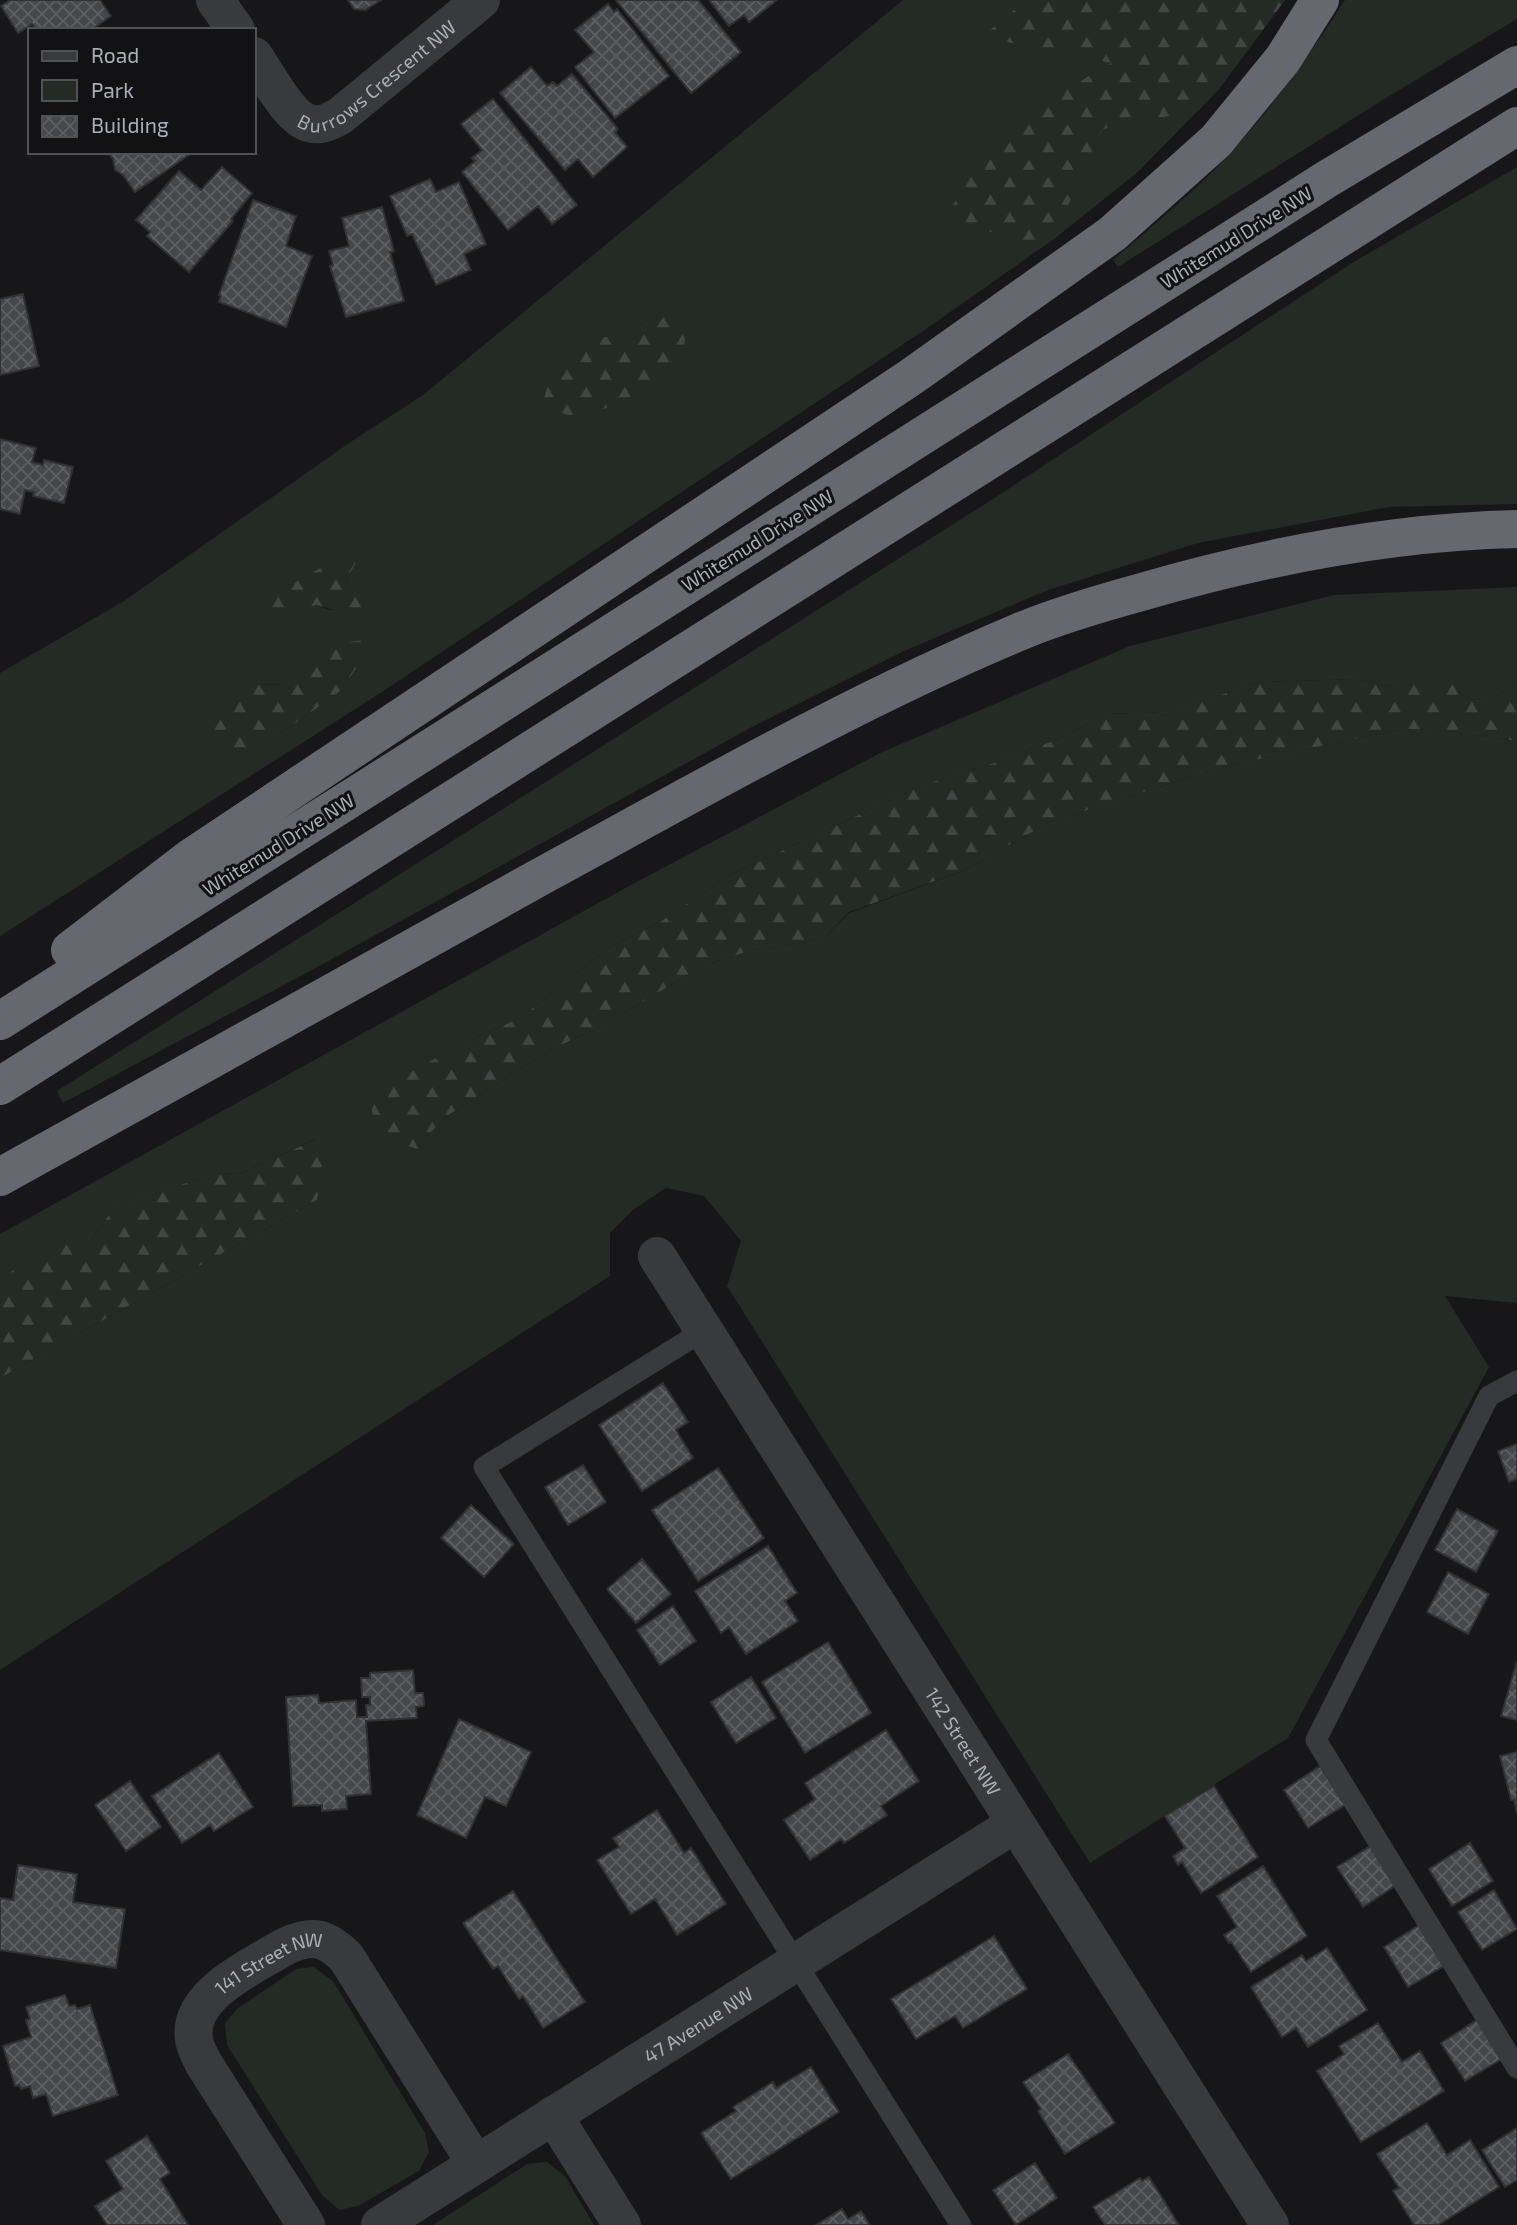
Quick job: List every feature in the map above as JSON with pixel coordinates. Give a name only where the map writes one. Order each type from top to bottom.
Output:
[{"type":"highway","points":[[0,1004],[200,851],[911,377],[1112,234],[1216,141],[1283,59],[1320,0]]},
{"type":"highway","name":"Whitemud Drive NW","points":[[0,1021],[1327,178],[1517,65]]},
{"type":"highway","points":[[0,1086],[1517,126]]},
{"type":"highway","points":[[0,1177],[366,973],[825,723],[1022,631],[1100,604],[1210,572],[1366,542],[1455,530],[1517,528]]},
{"type":"street","points":[[215,0],[235,28]]},
{"type":"street","name":"Burrows Crescent NW","points":[[256,59],[296,116],[309,124],[326,124],[340,116],[481,0]]},
{"type":"street","name":"142 Street NW","points":[[657,1256],[1270,2225]]},
{"type":"street","name":"47 Avenue NW","points":[[380,2225],[1015,1824]]},
{"type":"street","name":"141 Street NW","points":[[306,2225],[205,2064],[194,2038],[196,2021],[206,1999],[298,1940],[307,1938],[327,1941],[346,1956],[477,2164]]},
{"type":"street","points":[[553,2115],[622,2225]]},
{"type":"lane","points":[[703,1331],[484,1467],[961,2225]]},
{"type":"lane","points":[[1517,1381],[1489,1396],[1316,1740],[1517,2068]]},
{"type":"green space","points":[[903,0],[1285,0],[1219,89],[1139,171],[1054,239],[929,327],[385,690],[0,936],[0,673],[124,601],[352,441],[423,395]],"holes":[[[655,314],[683,364],[600,337],[625,337]],[[360,556],[345,582],[379,601],[329,610],[316,605]],[[287,684],[343,689],[292,726],[253,748],[254,685]]]},
{"type":"green space","points":[[1026,0],[1285,0],[1219,89],[1199,110],[1103,129],[1052,240],[1034,245],[945,218],[1000,129],[1111,63],[982,37]]},
{"type":"green space","points":[[1345,0],[1517,0],[1517,19],[1381,101],[1118,267],[1113,260],[1195,189],[1255,125],[1302,64]]},
{"type":"green space","points":[[1517,167],[1517,504],[1389,507],[1198,543],[1048,590],[904,651],[750,728],[323,964],[63,1103],[57,1091],[996,497],[1352,263]]},
{"type":"green space","points":[[655,314],[686,321],[683,364],[624,402],[573,419],[543,402],[551,374],[600,337],[625,337]]},
{"type":"green space","points":[[350,551],[360,556],[345,582],[381,601],[346,613],[316,605],[276,616],[268,598]]},
{"type":"green space","points":[[1517,587],[1517,683],[1491,699],[1463,700],[1456,678],[1393,687],[1356,679],[1260,682],[1168,712],[1105,714],[1066,736],[997,762],[923,785],[730,875],[660,922],[609,947],[520,1018],[459,1045],[417,1149],[441,1120],[548,1051],[602,1026],[705,965],[752,950],[823,939],[849,913],[963,871],[1050,822],[1221,767],[1402,729],[1437,730],[1517,741],[1517,1303],[1445,1296],[1489,1367],[1288,1738],[1090,1863],[727,1286],[741,1241],[704,1196],[666,1188],[634,1209],[610,1233],[610,1276],[0,1670],[0,1378],[317,1200],[315,1139],[240,1174],[214,1173],[113,1209],[90,1242],[53,1242],[0,1281],[0,1234],[629,886],[880,753],[1130,646],[1334,595]]},
{"type":"green space","points":[[374,639],[343,689],[292,726],[253,748],[209,751],[203,716],[254,685],[287,684],[313,657],[332,644]]},
{"type":"green space","points":[[1457,677],[1463,700],[1491,699],[1517,683],[1517,741],[1437,730],[1402,729],[1221,767],[1050,822],[963,871],[849,912],[823,939],[752,950],[705,965],[602,1026],[548,1051],[441,1120],[418,1149],[374,1136],[371,1095],[459,1045],[520,1018],[609,947],[660,922],[730,875],[923,785],[997,762],[1066,736],[1105,714],[1168,712],[1260,682],[1356,679],[1393,687]]},
{"type":"green space","points":[[316,1139],[325,1146],[317,1200],[0,1378],[0,1281],[5,1276],[53,1242],[90,1242],[113,1209],[214,1173],[240,1174]]},
{"type":"green space","points":[[314,1967],[333,1981],[425,2133],[429,2152],[419,2171],[358,2206],[339,2210],[322,2195],[227,2045],[225,2023],[238,2008],[296,1969]]},
{"type":"green space","points":[[547,2162],[565,2176],[594,2225],[433,2225],[527,2164]]},
{"type":"building","points":[[10,0],[100,0],[111,16],[94,28],[35,28],[32,24],[18,33],[1,6]]},
{"type":"building","points":[[348,0],[381,0],[365,10],[354,9]]},
{"type":"building","points":[[616,0],[698,0],[741,52],[691,93]]},
{"type":"building","points":[[709,0],[777,0],[749,22],[744,15],[729,26]]},
{"type":"building","points":[[608,4],[614,12],[617,9],[669,76],[615,118],[575,67],[594,52],[575,30]]},
{"type":"building","points":[[531,67],[547,86],[553,82],[557,86],[572,74],[618,129],[615,132],[627,147],[593,177],[578,159],[565,170],[500,93]]},
{"type":"building","points":[[493,99],[577,205],[552,224],[538,206],[508,230],[462,172],[475,161],[472,158],[482,150],[461,124]]},
{"type":"building","points":[[109,154],[190,154],[135,192],[123,175],[115,170]]},
{"type":"building","points":[[222,167],[252,193],[231,219],[233,221],[189,272],[147,236],[150,232],[136,220],[179,171],[201,190]]},
{"type":"building","points":[[430,179],[436,192],[459,182],[486,244],[464,254],[471,270],[436,285],[412,234],[407,236],[390,196]]},
{"type":"building","points":[[253,200],[296,216],[286,246],[312,256],[286,327],[219,302],[219,295]]},
{"type":"building","points":[[382,207],[394,251],[390,252],[404,301],[346,317],[330,266],[333,265],[329,251],[349,246],[342,218]]},
{"type":"building","points":[[23,294],[39,366],[0,375],[0,299]]},
{"type":"building","points":[[0,439],[36,448],[32,462],[43,465],[44,460],[73,467],[64,503],[33,496],[34,492],[25,490],[20,514],[0,509]]},
{"type":"building","points":[[663,1383],[688,1422],[676,1430],[693,1458],[642,1491],[599,1425]]},
{"type":"building","points":[[1517,1444],[1517,1479],[1509,1482],[1498,1451]]},
{"type":"building","points":[[583,1465],[606,1502],[568,1525],[545,1487]]},
{"type":"building","points":[[718,1468],[764,1538],[698,1581],[652,1510]]},
{"type":"building","points":[[471,1505],[514,1544],[484,1577],[441,1538]]},
{"type":"building","points":[[1457,1509],[1498,1531],[1476,1572],[1435,1550]]},
{"type":"building","points":[[768,1546],[797,1593],[785,1601],[798,1621],[746,1654],[729,1627],[721,1633],[695,1591]]},
{"type":"building","points":[[642,1559],[671,1594],[636,1623],[607,1589]]},
{"type":"building","points":[[1448,1572],[1489,1594],[1468,1634],[1427,1612]]},
{"type":"building","points":[[673,1606],[696,1641],[660,1665],[637,1630]]},
{"type":"building","points":[[828,1642],[871,1713],[805,1753],[762,1682]]},
{"type":"building","points":[[1517,1661],[1517,1720],[1501,1716]]},
{"type":"building","points":[[413,1670],[415,1693],[423,1693],[424,1706],[416,1707],[417,1718],[366,1721],[371,1794],[346,1796],[347,1809],[322,1811],[322,1805],[293,1806],[286,1697],[318,1695],[319,1703],[356,1700],[357,1717],[367,1717],[366,1705],[370,1705],[370,1697],[362,1697],[361,1678],[370,1678],[370,1673]]},
{"type":"building","points":[[751,1677],[776,1718],[736,1743],[711,1702]]},
{"type":"building","points":[[459,1719],[531,1752],[506,1806],[485,1797],[466,1838],[417,1815]]},
{"type":"building","points":[[886,1730],[919,1781],[881,1806],[887,1815],[844,1843],[841,1839],[810,1860],[784,1820],[815,1799],[805,1783]]},
{"type":"building","points":[[1517,1752],[1517,1814],[1500,1756]]},
{"type":"building","points":[[219,1753],[253,1807],[214,1831],[210,1825],[182,1843],[152,1796]]},
{"type":"building","points":[[1320,1766],[1345,1805],[1308,1828],[1284,1790]]},
{"type":"building","points":[[130,1781],[161,1827],[126,1851],[95,1805]]},
{"type":"building","points":[[1214,1786],[1258,1857],[1201,1893],[1182,1862],[1178,1865],[1173,1856],[1185,1848],[1165,1816]]},
{"type":"building","points":[[657,1810],[684,1853],[691,1848],[726,1904],[677,1935],[655,1899],[631,1914],[597,1860],[619,1847],[613,1838]]},
{"type":"building","points":[[1470,1843],[1493,1881],[1452,1906],[1429,1869]]},
{"type":"building","points":[[1372,1845],[1398,1884],[1363,1907],[1337,1867]]},
{"type":"building","points":[[18,1865],[77,1874],[73,1902],[125,1909],[116,1968],[0,1950],[0,1898],[13,1900]]},
{"type":"building","points":[[1263,1866],[1307,1936],[1251,1972],[1224,1935],[1237,1927],[1217,1896]]},
{"type":"building","points":[[1494,1890],[1517,1929],[1482,1950],[1458,1912]]},
{"type":"building","points":[[513,1891],[585,2002],[543,2028],[523,1996],[519,1999],[498,1966],[493,1969],[463,1923]]},
{"type":"building","points":[[1421,1924],[1446,1965],[1408,1987],[1384,1947]]},
{"type":"building","points":[[994,1936],[1027,1989],[963,2028],[955,2016],[916,2039],[891,1999]]},
{"type":"building","points":[[1327,1948],[1367,2010],[1308,2047],[1296,2028],[1282,2037],[1251,1987],[1302,1955],[1306,1961]]},
{"type":"building","points":[[65,1995],[69,2006],[75,2005],[77,2009],[90,2005],[118,2095],[53,2116],[46,2094],[33,2098],[30,2086],[21,2089],[19,2085],[15,2086],[3,2046],[31,2037],[26,2020],[30,2019],[26,2007]]},
{"type":"building","points":[[1480,2018],[1505,2057],[1465,2081],[1441,2043]]},
{"type":"building","points":[[1378,2023],[1402,2062],[1420,2051],[1444,2091],[1361,2142],[1317,2071],[1344,2054],[1339,2046]]},
{"type":"building","points":[[1068,2054],[1115,2123],[1065,2154],[1023,2082]]},
{"type":"building","points":[[811,2067],[839,2112],[731,2179],[701,2133],[736,2111],[733,2107],[773,2082],[776,2088]]},
{"type":"building","points":[[1427,2123],[1447,2155],[1470,2140],[1499,2187],[1438,2225],[1414,2225],[1393,2191],[1399,2188],[1377,2154]]},
{"type":"building","points":[[1517,2128],[1517,2180],[1505,2187],[1482,2150]]},
{"type":"building","points":[[147,2136],[170,2173],[160,2179],[188,2225],[107,2225],[95,2206],[123,2189],[106,2161]]},
{"type":"building","points":[[1035,2163],[1057,2198],[1016,2225],[993,2190]]},
{"type":"building","points":[[1149,2177],[1179,2225],[1105,2225],[1093,2207],[1140,2178],[1142,2181]]},
{"type":"building","points":[[842,2209],[848,2219],[861,2211],[870,2225],[816,2225]]}]
